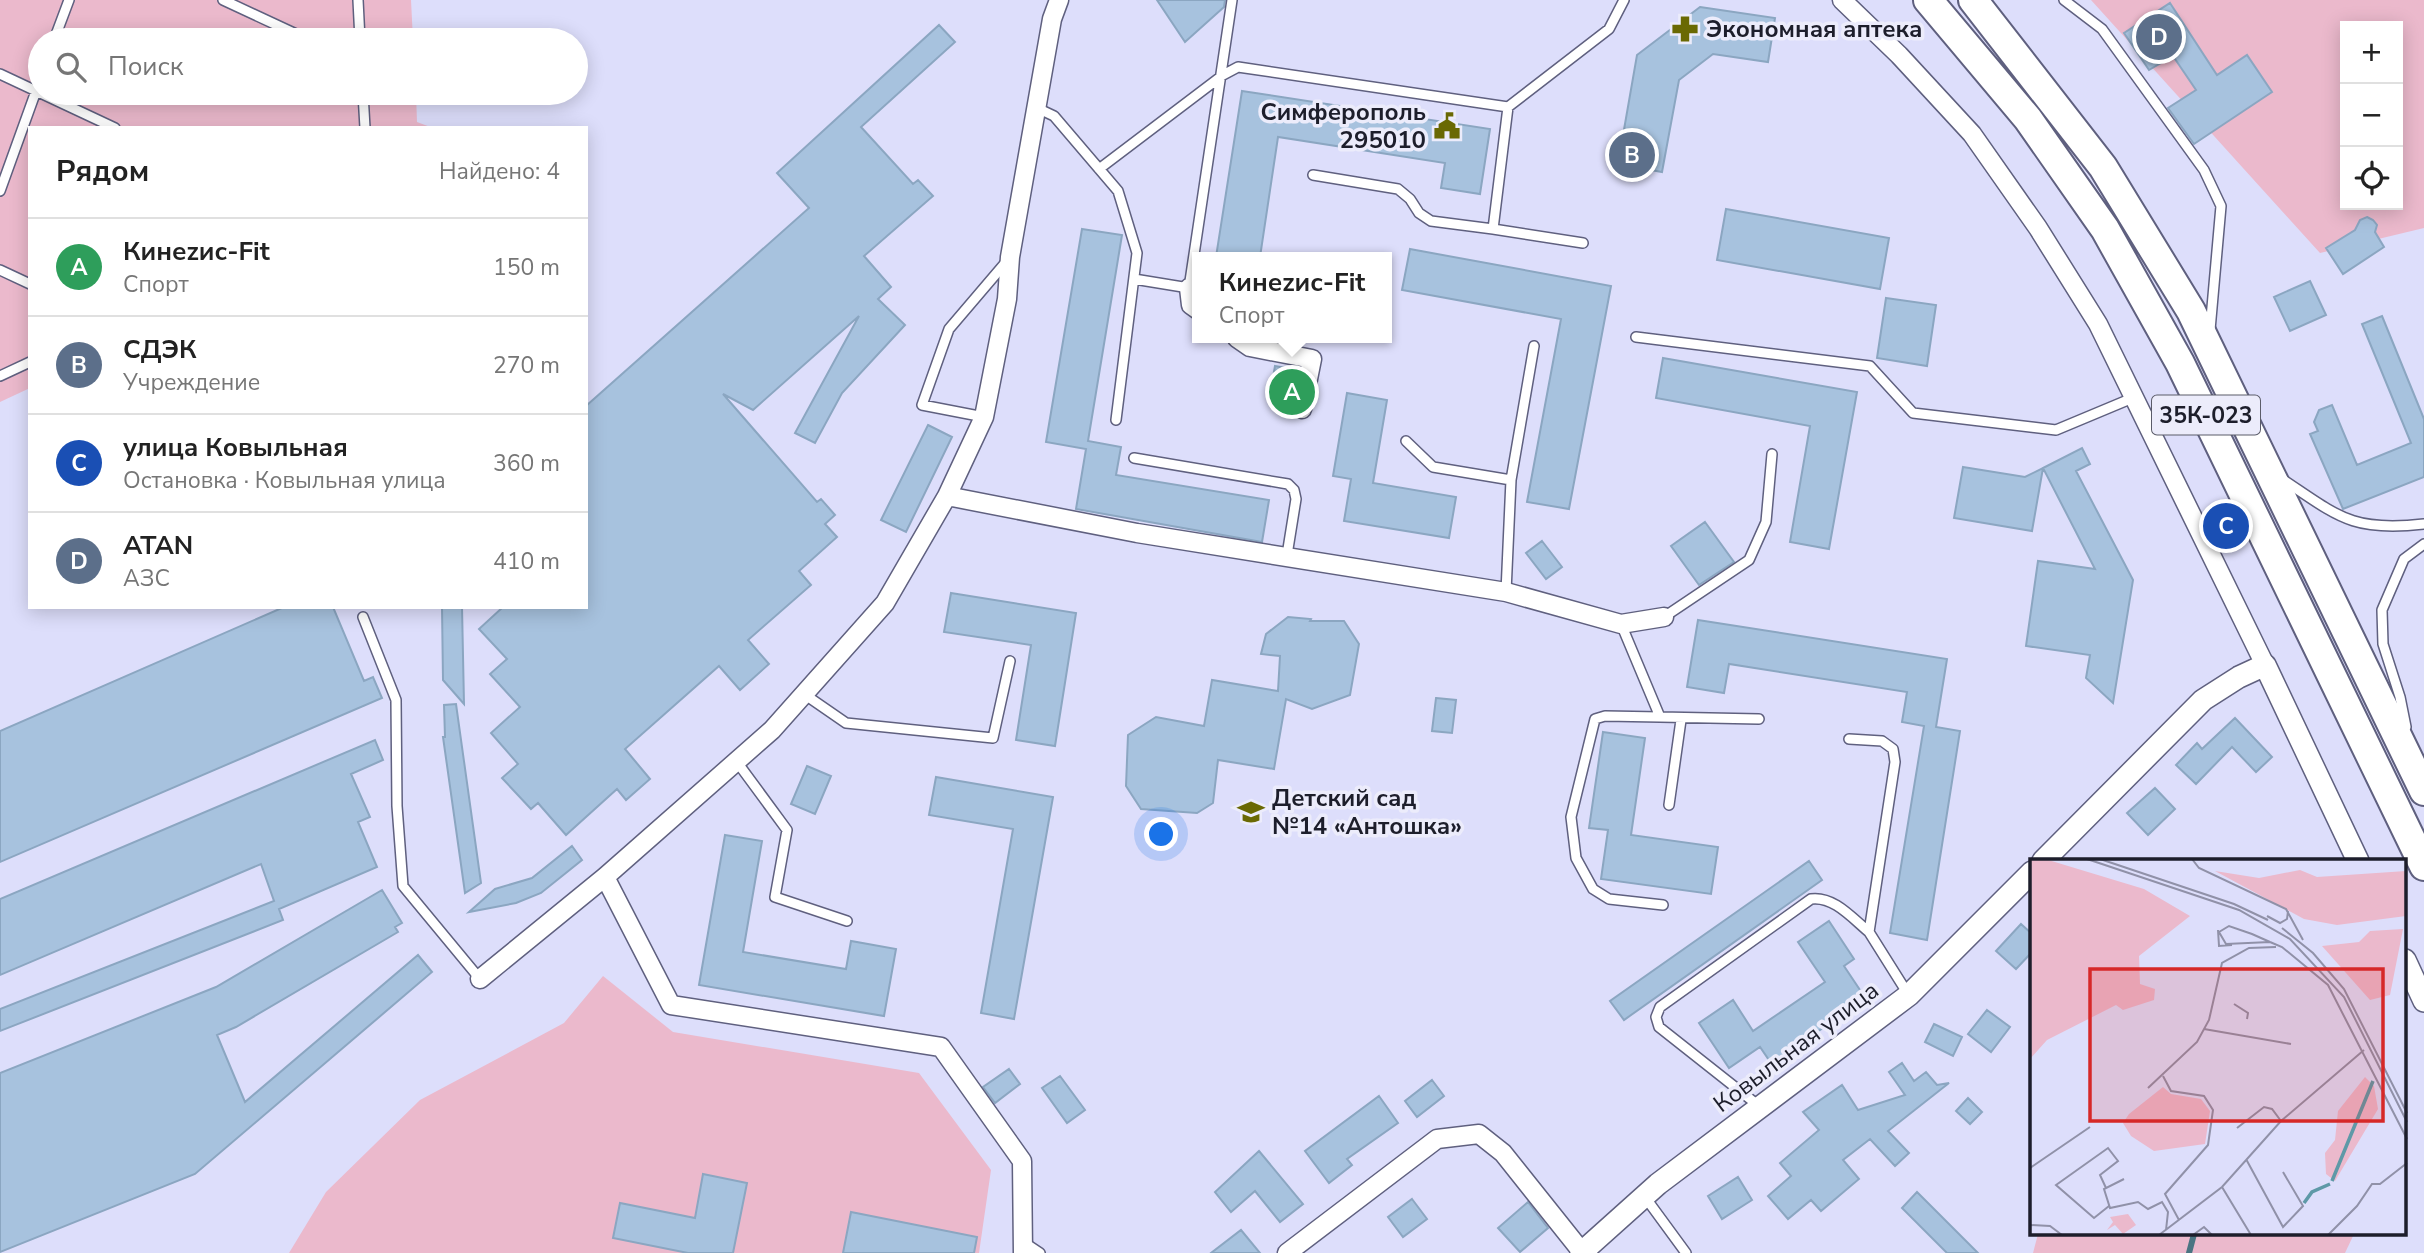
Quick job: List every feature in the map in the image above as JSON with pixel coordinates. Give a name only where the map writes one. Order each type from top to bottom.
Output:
[{"type":"main road","name":"35К-023","points":[[1928,0],[2028,119],[2105,229],[2180,363],[2424,866]]},
{"type":"main road","name":"35К-023","points":[[1973,0],[2103,167],[2209,342],[2265,468],[2418,779]]},
{"type":"street","points":[[480,979],[605,877],[737,762],[804,694],[885,603],[947,496],[984,417],[1007,299],[1010,257],[1052,19],[1059,0]]},
{"type":"street","points":[[1842,0],[1899,55],[1972,134],[2038,228],[2098,324],[2357,859]]},
{"type":"street","points":[[1189,288],[1192,306]]},
{"type":"street","points":[[1245,343],[1251,347],[1311,359],[1302,409]]},
{"type":"street","points":[[947,496],[1137,533],[1506,592],[1621,624],[1664,617]]},
{"type":"street","points":[[2045,859],[2203,700],[2265,665]]},
{"type":"street","name":"Ковыльная улица","points":[[1582,1253],[1645,1197],[1909,995],[2030,874]]},
{"type":"street","points":[[605,877],[671,1005],[941,1047],[1022,1161],[1029,1250]]},
{"type":"street","points":[[2406,962],[2424,1001]]},
{"type":"street","points":[[1287,1253],[1437,1139],[1479,1134],[1503,1153],[1582,1253]]},
{"type":"lane","points":[[58,28],[69,0]]},
{"type":"lane","points":[[223,0],[283,28]]},
{"type":"lane","points":[[358,0],[359,28]]},
{"type":"lane","points":[[1195,252],[1232,0]]},
{"type":"lane","points":[[1493,229],[1508,107],[1609,29],[1624,0]]},
{"type":"lane","points":[[2064,0],[2102,29],[2204,170],[2221,206],[2213,262],[2209,342]]},
{"type":"lane","points":[[1099,169],[1223,75],[1238,67],[1508,107]]},
{"type":"lane","points":[[0,74],[28,87]]},
{"type":"lane","points":[[0,191],[31,105]]},
{"type":"lane","points":[[66,105],[111,126]]},
{"type":"lane","points":[[364,105],[365,126]]},
{"type":"lane","points":[[1037,108],[1054,116],[1118,191],[1136,253],[1116,419]]},
{"type":"lane","points":[[1314,175],[1398,189],[1431,221],[1583,243]]},
{"type":"lane","points":[[984,417],[922,405],[949,329],[1010,257]]},
{"type":"lane","points":[[1134,279],[1189,288],[1192,269]]},
{"type":"lane","points":[[0,270],[28,283]]},
{"type":"lane","points":[[1636,337],[1870,366],[1913,413],[2056,430],[2135,397]]},
{"type":"lane","points":[[1506,592],[1511,480],[1534,346]]},
{"type":"lane","points":[[0,376],[28,363]]},
{"type":"lane","points":[[1406,441],[1433,467],[1511,480]]},
{"type":"lane","points":[[1664,617],[1749,561],[1766,522],[1772,454]]},
{"type":"lane","points":[[1134,458],[1289,484],[1296,499],[1287,555]]},
{"type":"lane","points":[[2265,468],[2339,518],[2384,528],[2424,524]]},
{"type":"lane","points":[[2418,779],[2400,697],[2383,644],[2382,610],[2404,559],[2424,544]]},
{"type":"lane","points":[[363,617],[396,700],[397,806],[403,886],[480,979]]},
{"type":"lane","points":[[1621,624],[1660,717]]},
{"type":"lane","points":[[804,694],[846,723],[993,738],[1010,661]]},
{"type":"lane","points":[[1663,905],[1609,899],[1593,889],[1576,858],[1571,817],[1595,719],[1605,716],[1681,720],[1735,716],[1759,719]]},
{"type":"lane","points":[[1669,805],[1681,720]]},
{"type":"lane","points":[[1849,739],[1882,741],[1893,749],[1895,762],[1869,932]]},
{"type":"lane","points":[[737,762],[787,830],[775,897],[847,921]]},
{"type":"lane","points":[[1760,1107],[1659,1027],[1656,1017],[1660,1007],[1811,899],[1822,898],[1833,902],[1869,932],[1909,995]]},
{"type":"lane","points":[[1645,1197],[1686,1253]]},
{"type":"shaded area","points":[[0,0],[411,0],[412,28],[28,28],[28,105],[416,105],[417,122],[428,126],[28,126],[28,389],[0,402]]},
{"type":"shaded area","points":[[2091,0],[2424,0],[2424,228],[2320,253]]},
{"type":"shaded area","points":[[603,976],[673,1032],[919,1073],[991,1170],[979,1253],[289,1253],[326,1192],[420,1100],[564,1023]]},
{"type":"shaded area","points":[[2037,1236],[2353,1236],[2345,1253],[2033,1253]]},
{"type":"building","points":[[1157,0],[1225,0],[1224,7],[1185,42]]},
{"type":"building","points":[[2170,3],[2217,75],[2247,55],[2272,92],[2194,144],[2168,108],[2196,90],[2173,56],[2149,70],[2124,33]]},
{"type":"building","points":[[1700,7],[1775,18],[1768,62],[1713,54],[1679,80],[1662,172],[1618,164],[1637,55]]},
{"type":"building","points":[[939,25],[955,42],[861,127],[913,184],[918,180],[933,196],[864,256],[891,287],[878,299],[905,325],[842,393],[815,443],[795,433],[859,316],[753,410],[723,394],[817,502],[821,499],[835,515],[825,524],[837,537],[799,571],[811,585],[748,640],[769,664],[740,690],[719,666],[625,749],[650,779],[626,800],[617,789],[566,835],[538,803],[531,809],[502,778],[518,764],[491,733],[520,707],[490,674],[507,659],[479,629],[501,609],[588,609],[588,404],[809,208],[777,173]]},
{"type":"building","points":[[1242,91],[1490,129],[1480,194],[1441,188],[1445,163],[1278,137],[1261,252],[1217,252]]},
{"type":"building","points":[[1726,209],[1889,238],[1880,289],[1717,260]]},
{"type":"building","points":[[2367,217],[2377,225],[2375,232],[2384,247],[2343,274],[2326,248],[2355,230],[2360,220]]},
{"type":"building","points":[[1082,229],[1122,235],[1088,441],[1121,447],[1116,475],[1269,500],[1262,542],[1076,509],[1086,449],[1046,442]]},
{"type":"building","points":[[1410,249],[1611,286],[1569,509],[1527,502],[1561,319],[1402,290]]},
{"type":"building","points":[[2310,281],[2326,315],[2290,331],[2274,297]]},
{"type":"building","points":[[1886,298],[1936,305],[1927,366],[1877,358]]},
{"type":"building","points":[[2382,316],[2424,419],[2424,477],[2343,509],[2310,434],[2318,431],[2314,422],[2319,410],[2332,405],[2357,465],[2411,443],[2362,324]]},
{"type":"building","points":[[1663,358],[1857,392],[1829,549],[1790,542],[1810,426],[1656,398]]},
{"type":"building","points":[[1275,366],[1298,370],[1292,399],[1270,395]]},
{"type":"building","points":[[1347,393],[1387,400],[1373,483],[1456,497],[1449,538],[1344,521],[1351,479],[1333,476]]},
{"type":"building","points":[[928,425],[952,437],[906,532],[881,520]]},
{"type":"building","points":[[2082,448],[2090,464],[2076,471],[2133,580],[2113,703],[2086,678],[2090,655],[2026,646],[2038,561],[2095,569],[2043,468]]},
{"type":"building","points":[[1963,467],[2025,477],[2043,468],[2032,531],[1954,518]]},
{"type":"building","points":[[1705,522],[1734,562],[1699,585],[1671,546]]},
{"type":"building","points":[[1542,541],[1562,567],[1546,579],[1526,553]]},
{"type":"building","points":[[951,593],[1076,613],[1055,746],[1016,740],[1031,645],[944,632]]},
{"type":"building","points":[[279,609],[334,609],[364,681],[373,677],[382,698],[0,862],[0,731]]},
{"type":"building","points":[[442,609],[462,609],[464,704],[443,680]]},
{"type":"building","points":[[1288,617],[1311,619],[1310,621],[1344,621],[1359,644],[1350,695],[1312,709],[1286,699],[1274,769],[1218,760],[1213,803],[1197,813],[1141,809],[1126,786],[1128,735],[1156,717],[1204,726],[1212,680],[1278,691],[1280,656],[1261,654],[1266,634]]},
{"type":"building","points":[[1698,620],[1947,659],[1936,727],[1960,731],[1927,940],[1890,933],[1924,726],[1902,722],[1907,692],[1729,664],[1724,693],[1687,687]]},
{"type":"building","points":[[1436,698],[1456,700],[1452,733],[1432,731]]},
{"type":"building","points":[[456,704],[481,883],[465,893],[443,737],[444,705]]},
{"type":"building","points":[[2235,718],[2272,757],[2256,772],[2232,747],[2196,784],[2176,765],[2197,743],[2202,749]]},
{"type":"building","points":[[1603,732],[1645,738],[1631,835],[1718,847],[1711,894],[1601,879],[1608,830],[1589,828]]},
{"type":"building","points":[[375,740],[383,760],[351,774],[370,817],[358,822],[377,867],[279,909],[283,920],[0,1031],[0,1009],[274,901],[261,864],[0,975],[0,899]]},
{"type":"building","points":[[807,766],[831,776],[815,814],[791,804]]},
{"type":"building","points":[[936,777],[1053,797],[1014,1019],[981,1013],[1013,829],[929,815]]},
{"type":"building","points":[[2155,788],[2175,809],[2148,835],[2127,813]]},
{"type":"building","points":[[725,835],[762,841],[743,952],[846,969],[851,941],[896,949],[884,1016],[699,985]]},
{"type":"building","points":[[572,846],[582,860],[541,893],[516,903],[469,912],[495,889],[532,878]]},
{"type":"building","points":[[1809,861],[1822,880],[1624,1020],[1610,1001]]},
{"type":"building","points":[[382,890],[402,923],[395,927],[398,932],[236,1027],[217,1035],[245,1102],[418,955],[432,972],[195,1174],[0,1252],[0,1073],[216,987]]},
{"type":"building","points":[[1829,921],[1854,959],[1844,966],[1866,999],[1771,1063],[1760,1047],[1729,1068],[1699,1023],[1733,1000],[1753,1031],[1825,982],[1798,942]]},
{"type":"building","points":[[2021,924],[2030,932],[2030,954],[2016,969],[1996,951]]},
{"type":"building","points":[[1987,1010],[2010,1027],[1991,1052],[1968,1034]]},
{"type":"building","points":[[1934,1024],[1962,1037],[1953,1056],[1925,1042]]},
{"type":"building","points":[[1902,1063],[1914,1081],[1926,1072],[1937,1085],[1949,1083],[1888,1131],[1909,1153],[1895,1166],[1870,1139],[1843,1160],[1859,1179],[1821,1211],[1811,1200],[1788,1219],[1768,1196],[1791,1176],[1780,1163],[1819,1130],[1803,1112],[1842,1085],[1858,1110],[1905,1095],[1889,1072]]},
{"type":"building","points":[[1009,1069],[1020,1084],[995,1103],[983,1087]]},
{"type":"building","points":[[1060,1076],[1085,1110],[1067,1123],[1042,1088]]},
{"type":"building","points":[[1432,1080],[1444,1096],[1417,1117],[1405,1101]]},
{"type":"building","points":[[1379,1096],[1398,1123],[1347,1159],[1352,1165],[1329,1183],[1305,1151]]},
{"type":"building","points":[[1968,1098],[1982,1112],[1970,1124],[1956,1111]]},
{"type":"building","points":[[1259,1151],[1303,1204],[1280,1222],[1255,1191],[1231,1212],[1215,1192]]},
{"type":"building","points":[[703,1174],[747,1183],[733,1253],[688,1253],[613,1238],[620,1203],[695,1218]]},
{"type":"building","points":[[1738,1177],[1752,1200],[1722,1219],[1708,1196]]},
{"type":"building","points":[[1917,1192],[1978,1253],[1947,1253],[1902,1208]]},
{"type":"building","points":[[1412,1199],[1427,1219],[1403,1237],[1388,1217]]},
{"type":"building","points":[[1528,1202],[1548,1228],[1520,1252],[1498,1228]]},
{"type":"building","points":[[851,1212],[977,1237],[974,1253],[843,1253]]},
{"type":"building","points":[[1241,1230],[1260,1253],[1211,1253]]},
{"type":"waterway","points":[[2189,1253],[2193,1236]]},
{"type":"place","name":"Экономная аптека","points":[[1685,29]]},
{"type":"place","name":"ATAN","points":[[2159,37]]},
{"type":"place","name":"Симферополь 295010","points":[[1447,126]]},
{"type":"place","name":"СДЭК","points":[[1632,155]]},
{"type":"place","name":"Кинеzис-Fit","points":[[1292,392]]},
{"type":"place","name":"улица Ковыльная","points":[[2226,526]]},
{"type":"place","name":"Детский сад №14 «Антошка»","points":[[1251,812]]}]
